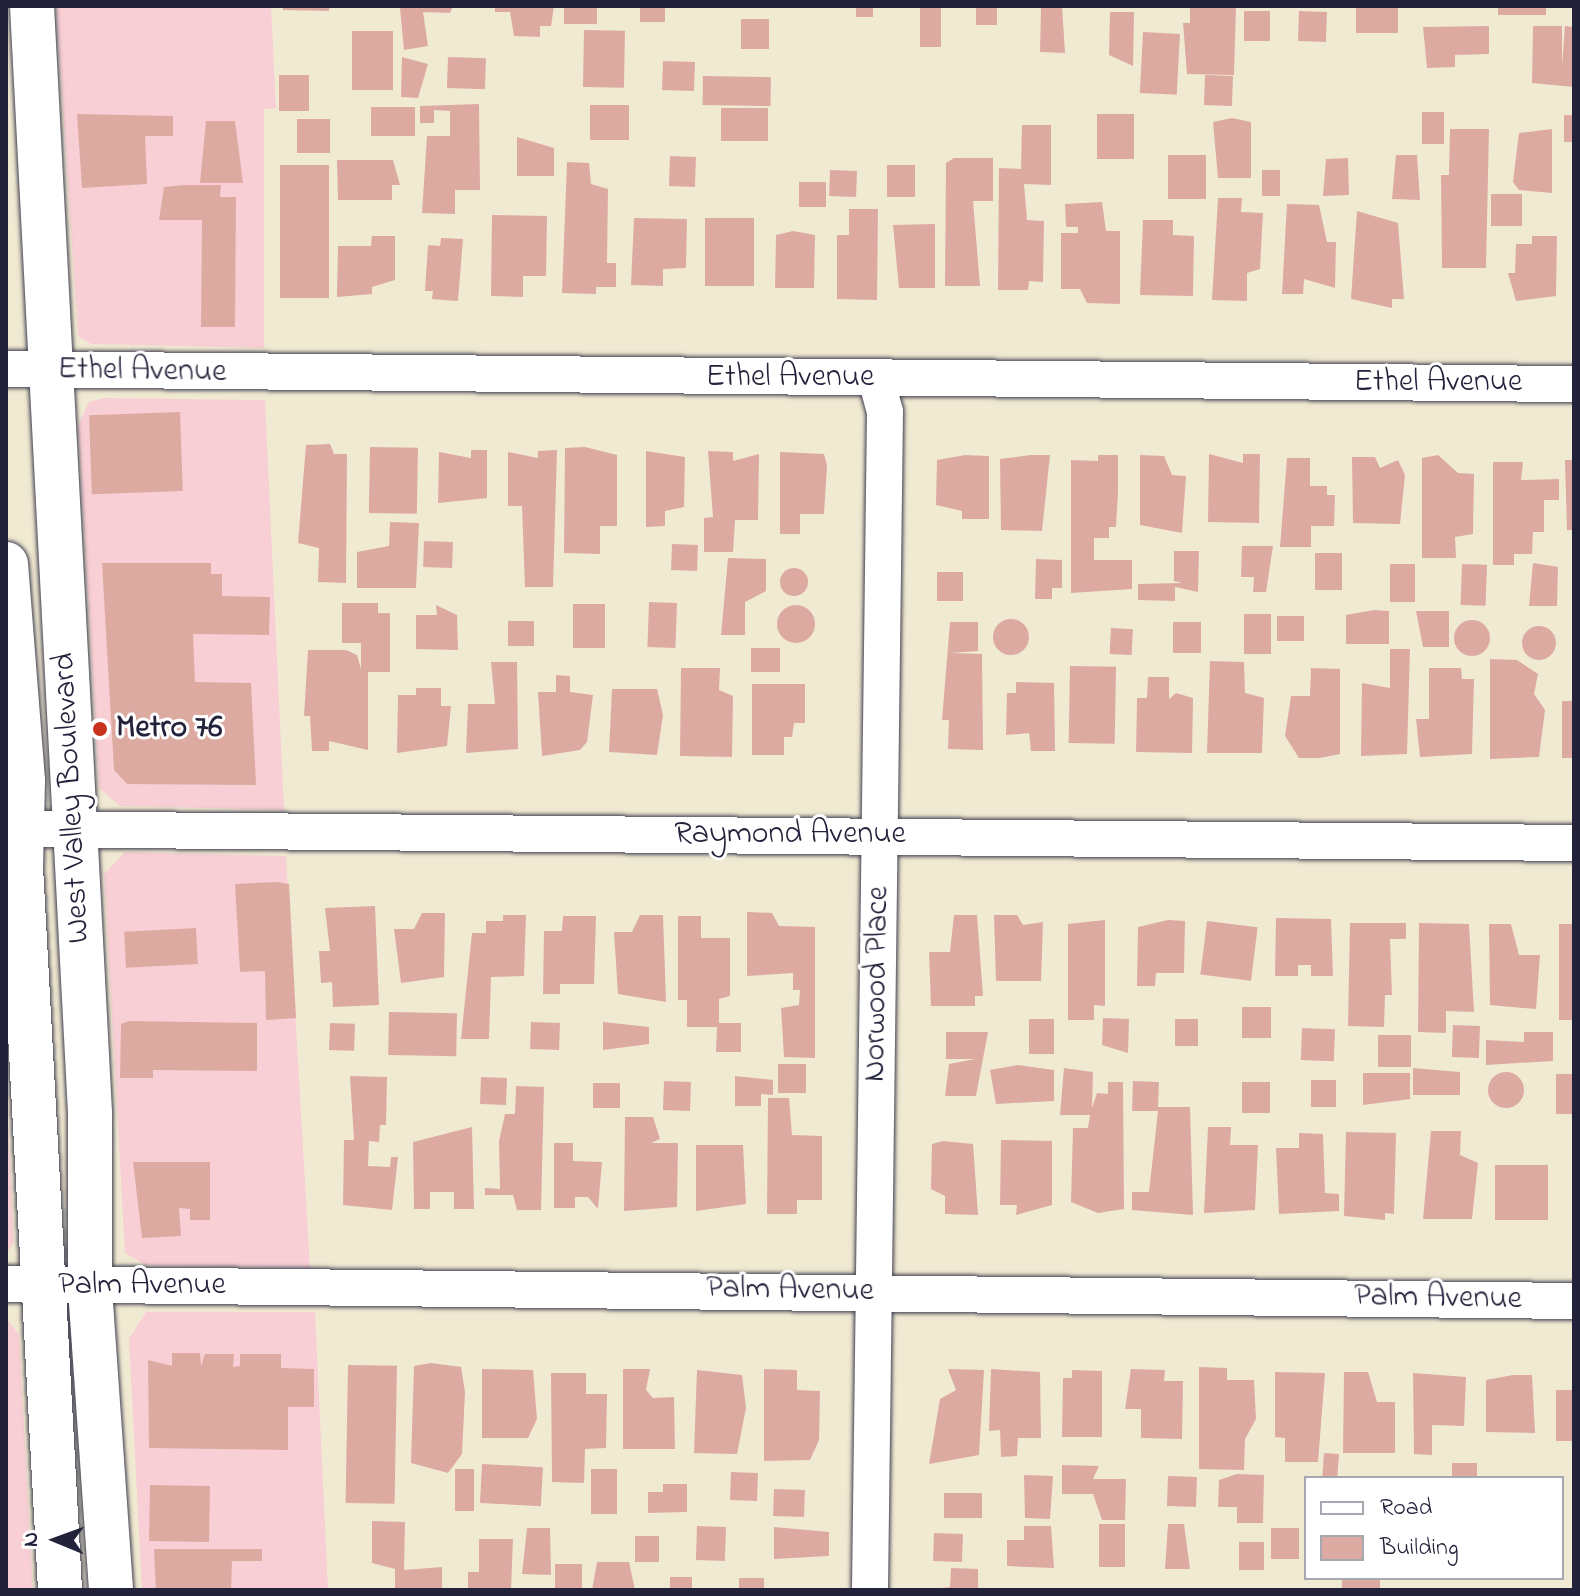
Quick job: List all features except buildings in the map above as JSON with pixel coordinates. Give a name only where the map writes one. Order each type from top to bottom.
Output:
[{"type":"main road","name":"West Valley Boulevard","points":[[32,6],[90,1114],[90,1289],[111,1590]]},
{"type":"main road","name":"West Valley Boulevard","points":[[6,564],[23,781],[13,829],[23,1285],[60,1590]]},
{"type":"street","name":"Ethel Avenue","points":[[6,369],[1574,384]]},
{"type":"street","name":"Norwood Place","points":[[870,1590],[885,412],[876,378]]},
{"type":"street","name":"Raymond Avenue","points":[[13,829],[1574,843]]},
{"type":"street","name":"Palm Avenue","points":[[23,1285],[90,1289],[875,1292],[1574,1301]]},
{"type":"shaded area","points":[[56,6],[271,6],[276,108],[264,109],[264,348],[91,344],[78,336]]},
{"type":"shaded area","points":[[104,398],[265,400],[284,810],[120,806],[99,788],[78,425],[89,402]]},
{"type":"shaded area","points":[[125,852],[286,856],[310,1268],[146,1265],[125,1253],[104,874]]},
{"type":"shaded area","points":[[6,1077],[14,1242],[6,1254]]},
{"type":"shaded area","points":[[146,1312],[315,1312],[328,1590],[142,1590],[129,1339]]},
{"type":"shaded area","points":[[6,1317],[19,1335],[33,1590],[6,1590]]},
{"type":"place","name":"Metro 76","points":[[100,729]]}]
